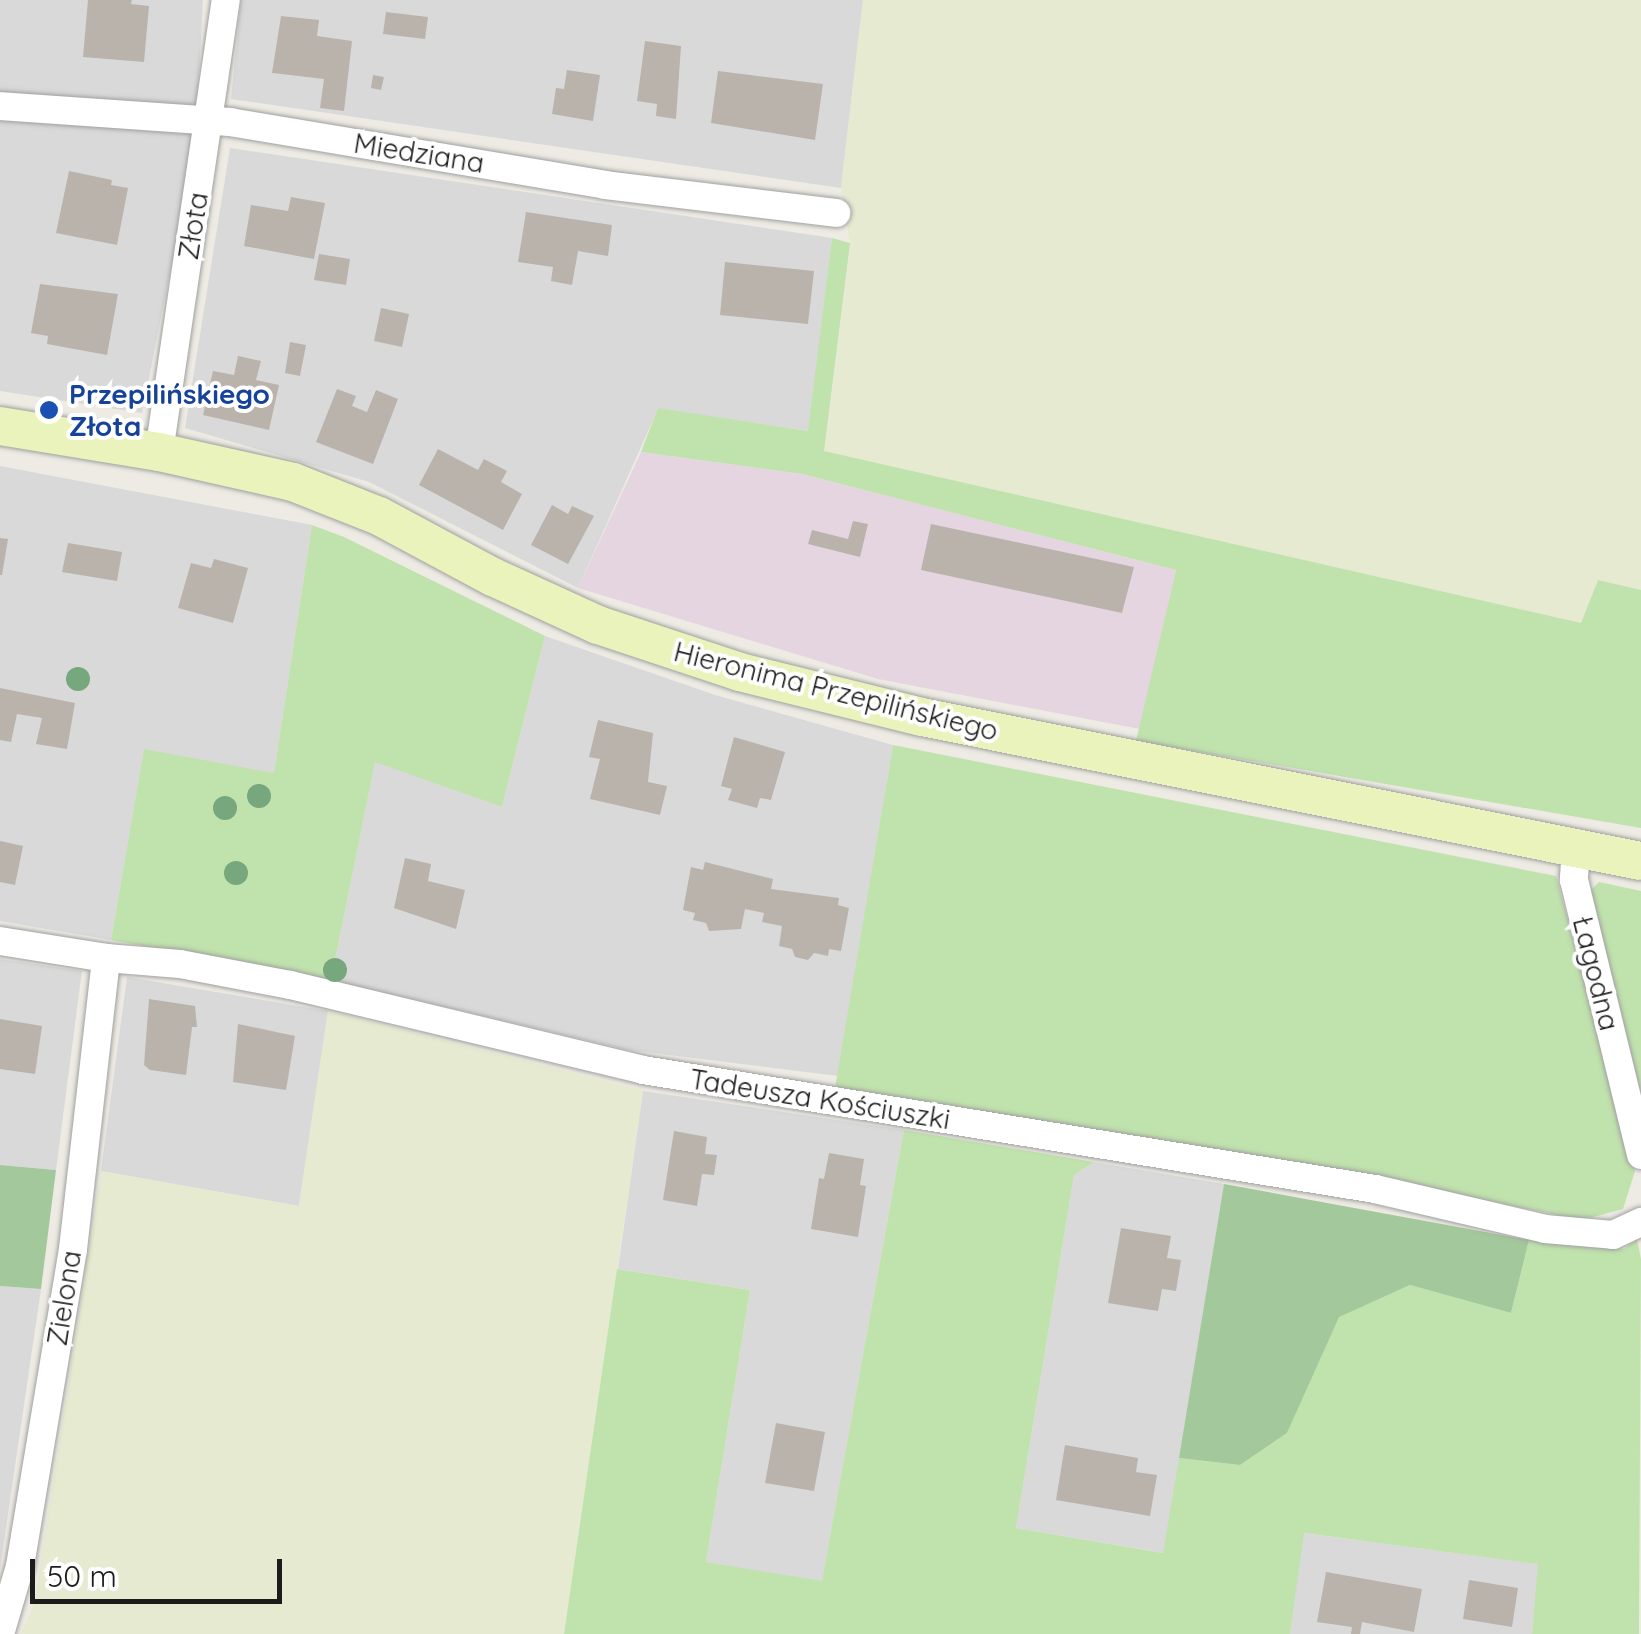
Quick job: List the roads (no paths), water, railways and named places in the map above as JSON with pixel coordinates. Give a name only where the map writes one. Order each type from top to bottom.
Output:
[{"type":"street","name":"Złota","points":[[159,452],[226,0]]},
{"type":"street","name":"Miedziana","points":[[0,106],[209,122],[605,185],[836,213]]},
{"type":"street","name":"Hieronima Przepilińskiego","points":[[0,426],[159,452],[278,478],[336,498],[598,624],[740,672],[958,724],[1641,861]]},
{"type":"street","name":"Łagodna","points":[[1576,848],[1574,880],[1641,1155]]},
{"type":"street","name":"Tadeusza Kościuszki","points":[[0,941],[106,958],[180,964],[290,986],[644,1070],[1375,1189],[1545,1229],[1613,1235],[1641,1222]]},
{"type":"street","name":"Zielona","points":[[0,1634],[20,1566],[73,1249],[106,958]]},
{"type":"place","name":"Przepilińskiego Złota","points":[[49,410]]}]
